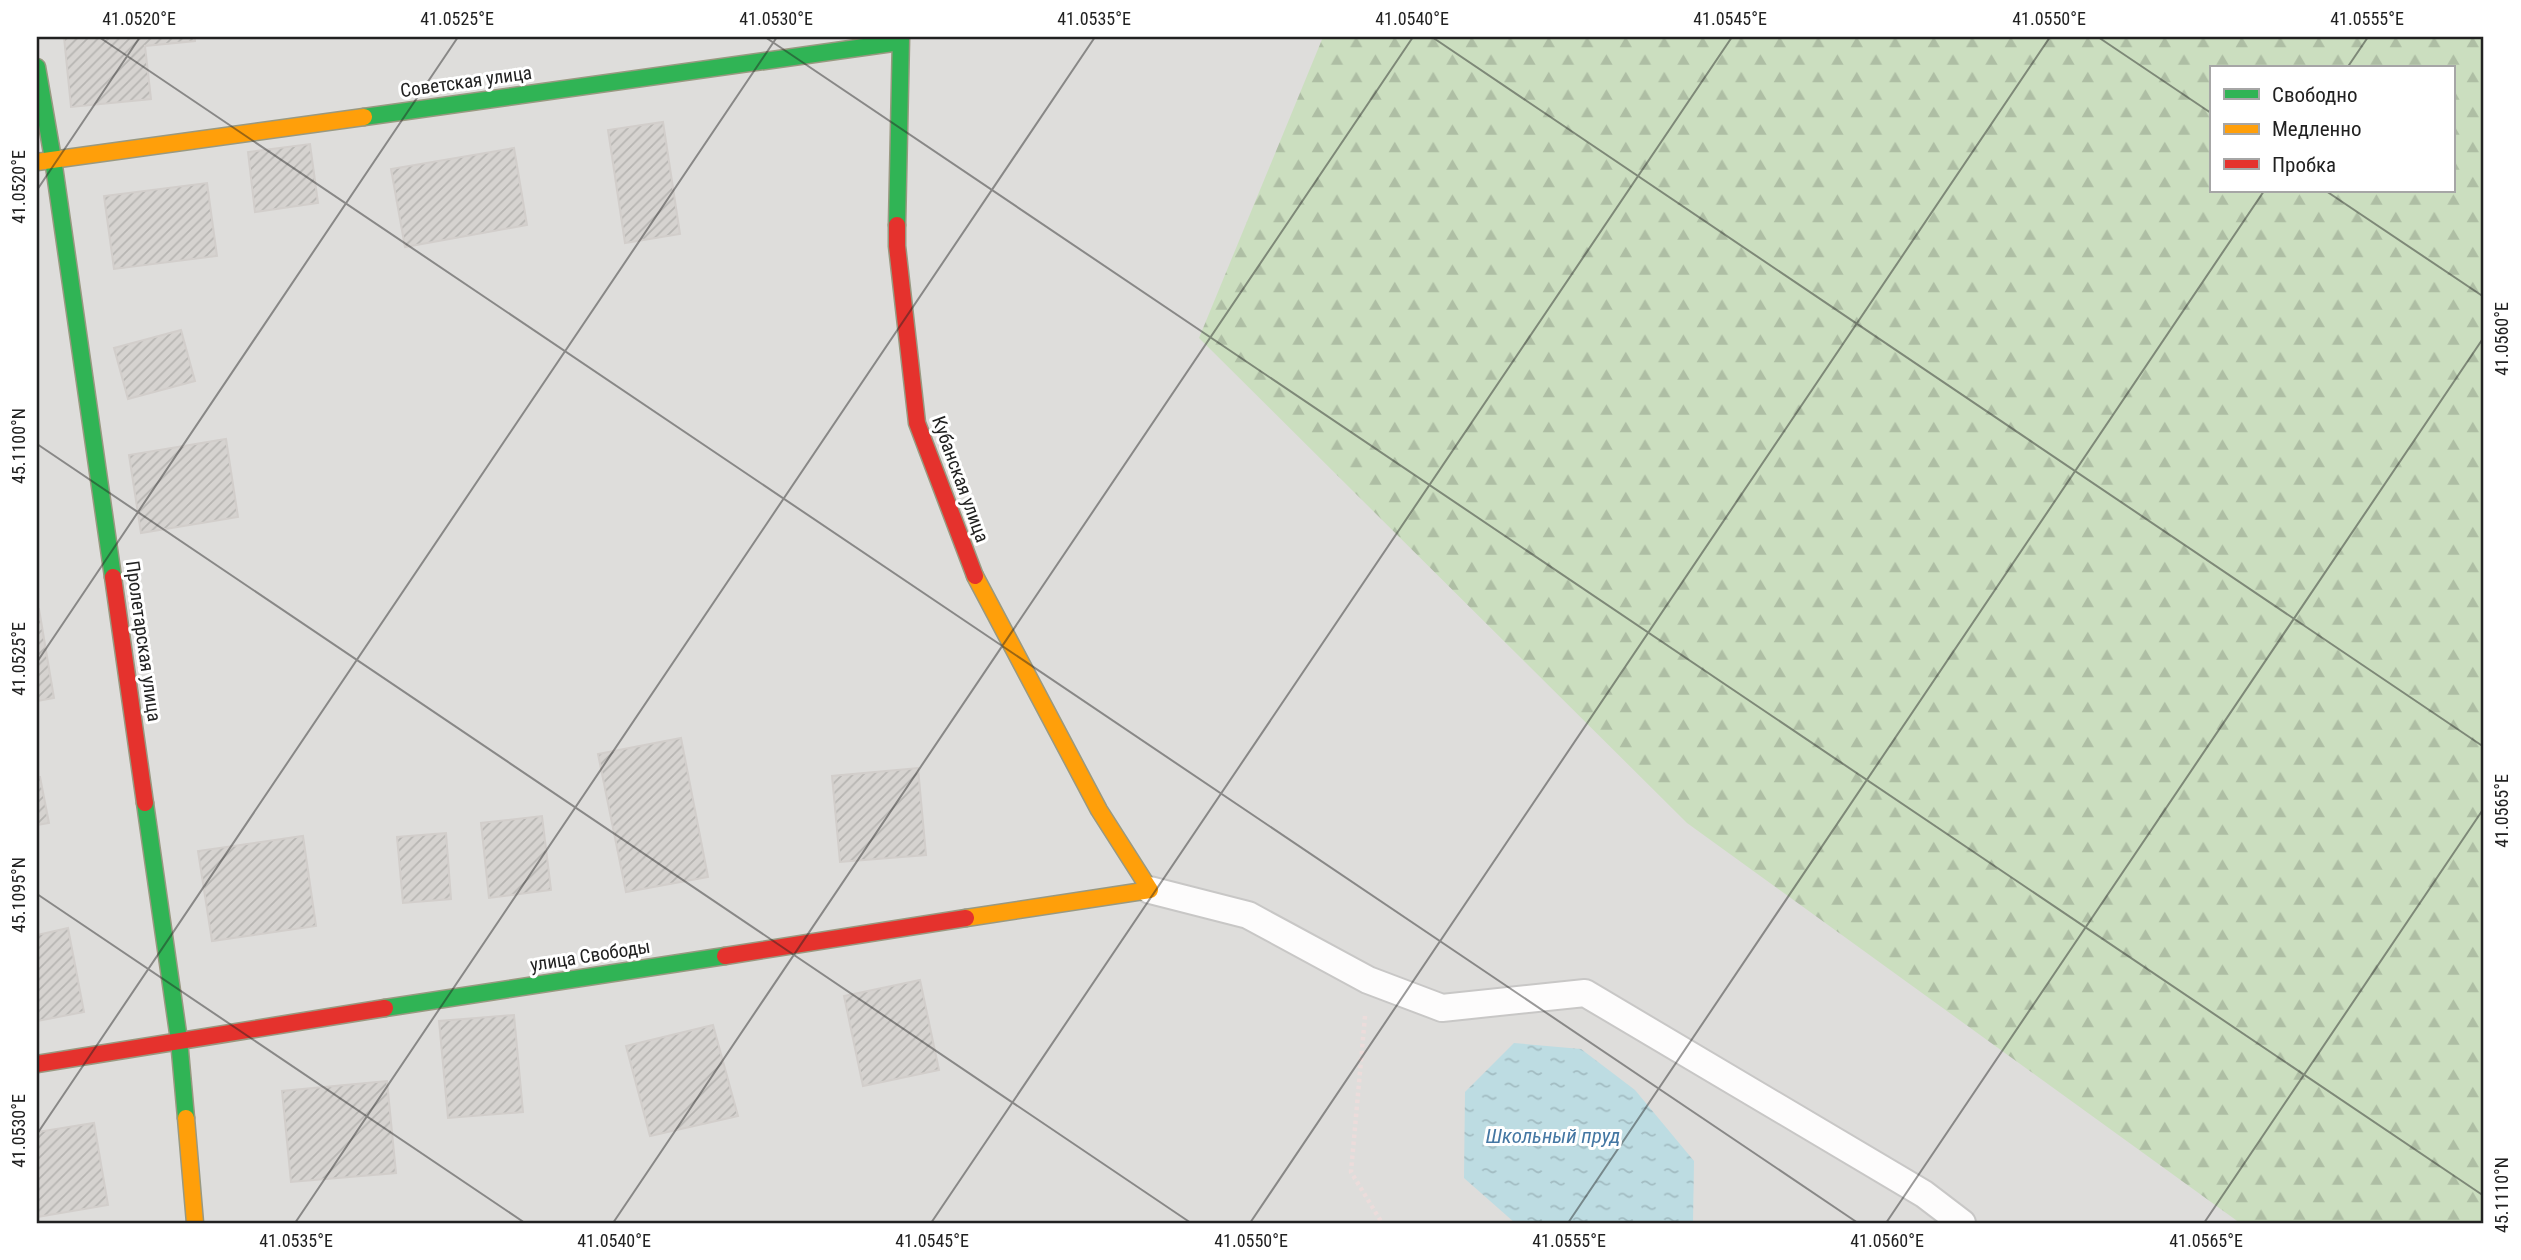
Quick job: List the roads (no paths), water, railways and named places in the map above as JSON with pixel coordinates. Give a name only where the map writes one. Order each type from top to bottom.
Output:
[{"type":"street","name":"Советская улица","points":[[45,160],[901,40]]},
{"type":"street","name":"Кубанская улица","points":[[901,40],[897,246],[917,423],[979,586],[1099,810],[1150,890]]},
{"type":"street","name":"Пролетарская улица","points":[[37,67],[45,160],[179,1040],[195,1223]]},
{"type":"street","name":"улица Свободы","points":[[37,1064],[1150,890]]},
{"type":"lane","points":[[1150,890],[1248,915],[1368,980],[1442,1008],[1585,993],[1913,1187],[1962,1223]]},
{"type":"water","name":"Школьный пруд","points":[[1514,1043],[1581,1049],[1635,1090],[1694,1161],[1693,1223],[1515,1223],[1464,1178],[1465,1092]]}]
